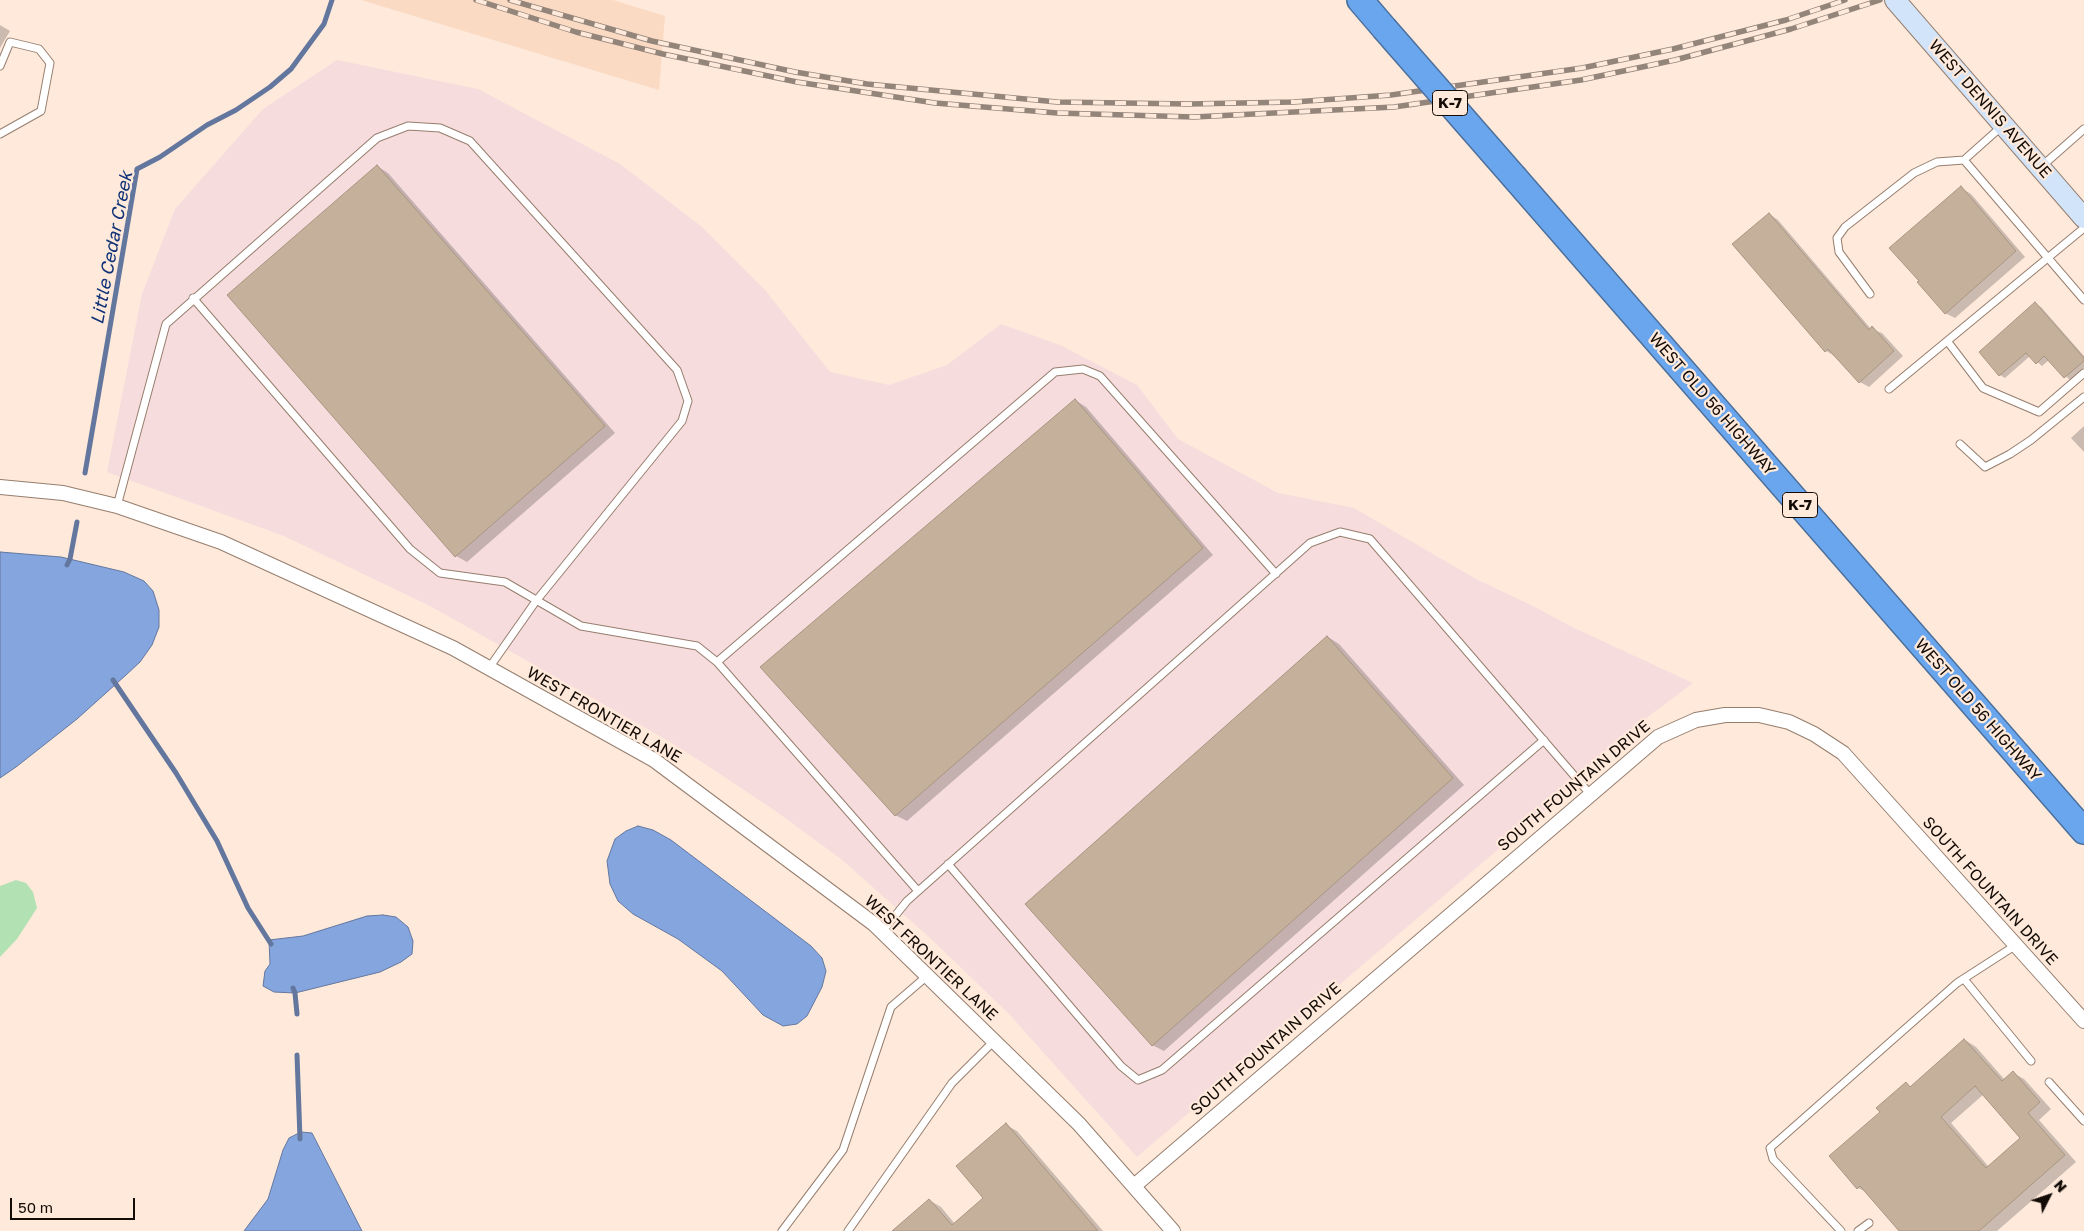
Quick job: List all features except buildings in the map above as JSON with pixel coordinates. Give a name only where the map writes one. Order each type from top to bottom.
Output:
[{"type":"highway","name":"WEST OLD 56 HIGHWAY","points":[[1360,0],[2084,831]]},
{"type":"street","name":"WEST DENNIS AVENUE","points":[[1895,0],[2084,218]]},
{"type":"street","name":"WEST FRONTIER LANE","points":[[0,487],[63,493],[117,506],[175,524],[264,561],[453,648],[654,760],[882,932],[1079,1124],[1172,1231]]},
{"type":"street","name":"SOUTH FOUNTAIN DRIVE","points":[[1134,1186],[1658,737],[1696,720],[1726,715],[1759,715],[1789,722],[1814,734],[1843,753],[2084,1021]]},
{"type":"lane","points":[[0,66],[10,42],[38,49],[50,64],[41,111],[0,134]]},
{"type":"lane","points":[[1870,294],[1839,252],[1837,238],[1845,227],[1914,173],[1937,162],[1964,160],[2004,125]]},
{"type":"lane","points":[[117,506],[166,324],[193,298],[377,138],[408,126],[440,128],[470,141],[677,370],[688,401],[682,422],[536,600],[489,668]]},
{"type":"lane","points":[[2040,168],[2084,129]]},
{"type":"lane","points":[[1964,160],[2084,300]]},
{"type":"lane","points":[[1889,389],[2084,228]]},
{"type":"lane","points":[[193,298],[410,549],[440,573],[505,582],[581,626],[697,646],[717,662],[918,891]]},
{"type":"lane","points":[[1948,342],[1983,388],[2039,412],[2084,373]]},
{"type":"lane","points":[[717,662],[1054,372],[1083,369],[1100,376],[1276,574]]},
{"type":"lane","points":[[1960,444],[1984,466],[2010,454],[2031,440],[2084,397]]},
{"type":"lane","points":[[882,932],[907,901],[918,891],[1310,543],[1340,532],[1370,540],[1590,794]]},
{"type":"lane","points":[[948,864],[1121,1066],[1138,1080],[1162,1070],[1544,740]]},
{"type":"lane","points":[[1841,1231],[1773,1159],[1770,1148],[1964,980],[2016,945]]},
{"type":"lane","points":[[782,1231],[843,1150],[891,1007],[927,976]]},
{"type":"lane","points":[[1964,980],[2031,1061]]},
{"type":"lane","points":[[848,1231],[952,1083],[994,1041]]},
{"type":"lane","points":[[2049,1082],[2084,1121]]},
{"type":"lane","points":[[1858,1231],[1869,1223]]},
{"type":"shaded area","points":[[361,0],[613,0],[665,16],[659,90]]},
{"type":"shaded area","points":[[337,60],[478,89],[620,164],[702,227],[765,290],[830,372],[889,385],[947,365],[1001,324],[1060,345],[1137,385],[1178,439],[1278,493],[1354,508],[1476,579],[1570,626],[1693,683],[1613,743],[1555,801],[1137,1157],[1008,1013],[929,937],[841,859],[774,810],[708,766],[672,743],[432,607],[284,536],[107,472],[142,294],[175,209],[263,109]]},
{"type":"green space","points":[[16,880],[26,883],[33,892],[37,908],[17,939],[0,957],[0,886]]},
{"type":"water","points":[[0,552],[61,557],[124,572],[144,581],[153,591],[159,610],[159,627],[152,645],[140,662],[77,719],[0,778]]},
{"type":"water","points":[[638,826],[653,830],[671,840],[811,946],[822,958],[826,971],[822,987],[807,1016],[797,1024],[783,1026],[763,1015],[722,971],[678,939],[633,914],[618,901],[610,884],[607,861],[615,839],[626,831]]},
{"type":"water","points":[[383,915],[396,917],[408,927],[413,941],[412,954],[401,962],[380,972],[295,993],[274,992],[263,986],[265,971],[270,964],[269,940],[303,936],[367,916]]},
{"type":"water","points":[[301,1132],[312,1133],[362,1231],[244,1231],[268,1199],[283,1150],[289,1138]]},
{"type":"waterway","name":"Little Cedar Creek","points":[[85,473],[137,169],[160,157],[207,125],[236,110],[270,87],[291,69],[324,24],[332,0]]},
{"type":"waterway","name":"Little Cedar Creek","points":[[67,565],[70,559],[77,522]]},
{"type":"waterway","points":[[113,680],[176,773],[217,841],[248,908],[271,944]]},
{"type":"waterway","points":[[293,988],[297,1014]]},
{"type":"waterway","points":[[297,1055],[300,1139]]},
{"type":"railway","points":[[476,0],[576,32],[663,54],[797,82],[935,103],[1057,113],[1194,117],[1394,107],[1581,80],[1675,60],[1791,29],[1880,0]]},
{"type":"railway","points":[[510,0],[652,41],[795,72],[867,84],[1057,102],[1189,104],[1294,102],[1391,95],[1582,68],[1673,49],[1786,20],[1845,0]]}]
